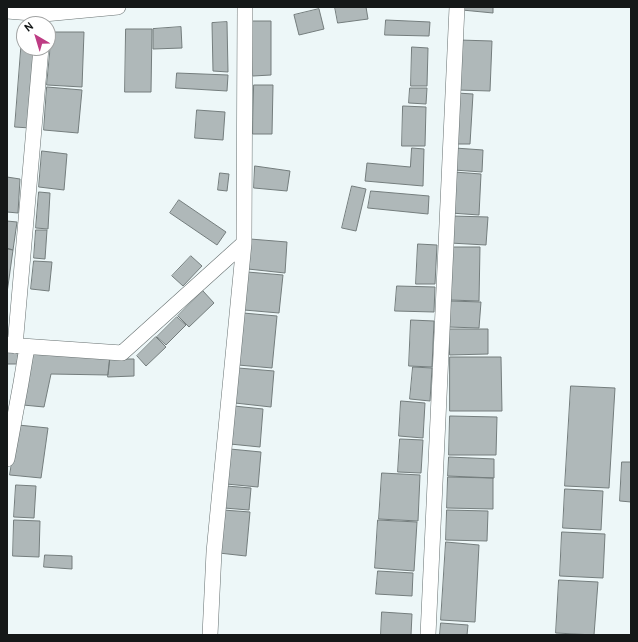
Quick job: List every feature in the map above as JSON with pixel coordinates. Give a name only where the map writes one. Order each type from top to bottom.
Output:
[{"type":"street","points":[[7,11],[44,15],[118,7]]},
{"type":"street","points":[[210,635],[214,552],[244,243],[245,7]]},
{"type":"street","points":[[428,635],[457,7]]},
{"type":"street","points":[[7,459],[21,383],[16,346],[40,56]]},
{"type":"street","points":[[16,346],[122,353],[244,243]]},
{"type":"building","points":[[335,7],[366,7],[368,19],[338,23]]},
{"type":"building","points":[[462,7],[493,7],[493,13],[462,10]]},
{"type":"building","points":[[319,9],[324,29],[299,35],[294,15]]},
{"type":"building","points":[[386,20],[430,22],[429,36],[385,35]]},
{"type":"building","points":[[252,21],[271,21],[271,75],[253,76]]},
{"type":"building","points":[[227,22],[228,72],[213,71],[212,23]]},
{"type":"building","points":[[181,27],[182,48],[153,49],[153,29]]},
{"type":"building","points":[[126,29],[152,29],[151,92],[125,92]]},
{"type":"building","points":[[56,32],[84,32],[82,87],[47,85],[50,56],[56,56]]},
{"type":"building","points":[[459,40],[492,41],[490,91],[457,90]]},
{"type":"building","points":[[412,47],[428,48],[427,86],[411,86]]},
{"type":"building","points":[[21,56],[35,56],[30,128],[15,127]]},
{"type":"building","points":[[177,73],[228,75],[227,91],[176,88]]},
{"type":"building","points":[[254,85],[273,85],[272,134],[253,134]]},
{"type":"building","points":[[47,87],[82,90],[78,133],[44,130]]},
{"type":"building","points":[[410,88],[427,88],[426,104],[409,103]]},
{"type":"building","points":[[457,93],[473,94],[470,144],[454,144]]},
{"type":"building","points":[[403,106],[426,107],[425,146],[402,146]]},
{"type":"building","points":[[197,110],[225,112],[223,140],[195,138]]},
{"type":"building","points":[[412,148],[424,149],[423,186],[365,181],[367,163],[410,167]]},
{"type":"building","points":[[455,148],[483,150],[482,172],[454,170]]},
{"type":"building","points":[[42,151],[67,154],[64,190],[39,187]]},
{"type":"building","points":[[255,166],[290,171],[287,191],[254,188]]},
{"type":"building","points":[[454,172],[481,174],[479,215],[451,213]]},
{"type":"building","points":[[220,173],[229,174],[227,191],[218,190]]},
{"type":"building","points":[[7,177],[20,179],[18,213],[7,212]]},
{"type":"building","points":[[352,186],[366,189],[356,231],[342,228]]},
{"type":"building","points":[[371,191],[429,196],[428,214],[368,208]]},
{"type":"building","points":[[39,192],[50,193],[48,229],[36,228]]},
{"type":"building","points":[[179,200],[226,232],[217,245],[170,213]]},
{"type":"building","points":[[452,216],[488,217],[486,245],[450,243]]},
{"type":"building","points":[[7,221],[17,222],[13,250],[7,248]]},
{"type":"building","points":[[36,230],[47,230],[45,259],[34,258]]},
{"type":"building","points":[[250,239],[287,242],[285,273],[248,269]]},
{"type":"building","points":[[418,244],[437,245],[435,284],[416,284]]},
{"type":"building","points":[[451,247],[480,247],[479,301],[450,300]]},
{"type":"building","points":[[7,249],[13,250],[7,293]]},
{"type":"building","points":[[191,256],[202,266],[183,286],[172,276]]},
{"type":"building","points":[[34,261],[52,262],[49,291],[31,289]]},
{"type":"building","points":[[247,272],[283,275],[279,313],[244,310]]},
{"type":"building","points":[[397,286],[435,287],[434,312],[395,311]]},
{"type":"building","points":[[203,291],[214,303],[189,327],[178,316]]},
{"type":"building","points":[[450,301],[481,302],[479,328],[449,327]]},
{"type":"building","points":[[243,313],[277,316],[272,368],[238,365]]},
{"type":"building","points":[[177,317],[186,325],[166,345],[157,337]]},
{"type":"building","points":[[411,320],[434,321],[432,367],[409,366]]},
{"type":"building","points":[[449,329],[488,329],[488,354],[450,355]]},
{"type":"building","points":[[156,337],[166,347],[146,366],[137,356]]},
{"type":"building","points":[[19,350],[17,364],[7,364],[7,351]]},
{"type":"building","points":[[31,352],[110,357],[108,375],[51,374],[44,407],[23,405]]},
{"type":"building","points":[[450,357],[501,357],[502,411],[450,411]]},
{"type":"building","points":[[110,359],[134,359],[134,376],[108,377]]},
{"type":"building","points":[[413,367],[432,368],[430,401],[410,399]]},
{"type":"building","points":[[238,368],[274,371],[271,407],[235,403]]},
{"type":"building","points":[[571,386],[615,388],[609,488],[565,486]]},
{"type":"building","points":[[401,401],[425,403],[423,438],[399,436]]},
{"type":"building","points":[[234,406],[263,409],[260,447],[230,444]]},
{"type":"building","points":[[450,416],[497,417],[496,455],[449,455]]},
{"type":"building","points":[[18,425],[48,428],[41,478],[10,475]]},
{"type":"building","points":[[400,439],[423,440],[421,473],[398,472]]},
{"type":"building","points":[[230,449],[261,452],[258,487],[226,484]]},
{"type":"building","points":[[449,457],[494,459],[494,478],[448,476]]},
{"type":"building","points":[[622,462],[631,462],[631,502],[620,501]]},
{"type":"building","points":[[382,473],[420,475],[418,521],[379,519]]},
{"type":"building","points":[[448,477],[493,478],[493,509],[447,508]]},
{"type":"building","points":[[16,485],[36,486],[34,518],[14,517]]},
{"type":"building","points":[[226,486],[251,488],[249,510],[224,508]]},
{"type":"building","points":[[565,489],[603,491],[601,530],[563,528]]},
{"type":"building","points":[[223,510],[250,512],[246,556],[219,553]]},
{"type":"building","points":[[447,510],[488,511],[487,541],[446,540]]},
{"type":"building","points":[[14,520],[40,521],[39,557],[13,556]]},
{"type":"building","points":[[378,520],[417,522],[414,571],[375,568]]},
{"type":"building","points":[[562,532],[605,534],[603,578],[560,576]]},
{"type":"building","points":[[446,542],[479,545],[475,622],[441,620]]},
{"type":"building","points":[[45,555],[72,556],[72,569],[44,567]]},
{"type":"building","points":[[378,571],[413,573],[412,596],[376,594]]},
{"type":"building","points":[[559,580],[598,582],[594,635],[556,633]]},
{"type":"building","points":[[382,612],[412,614],[411,635],[381,635]]},
{"type":"building","points":[[441,623],[468,625],[467,635],[440,635]]}]
